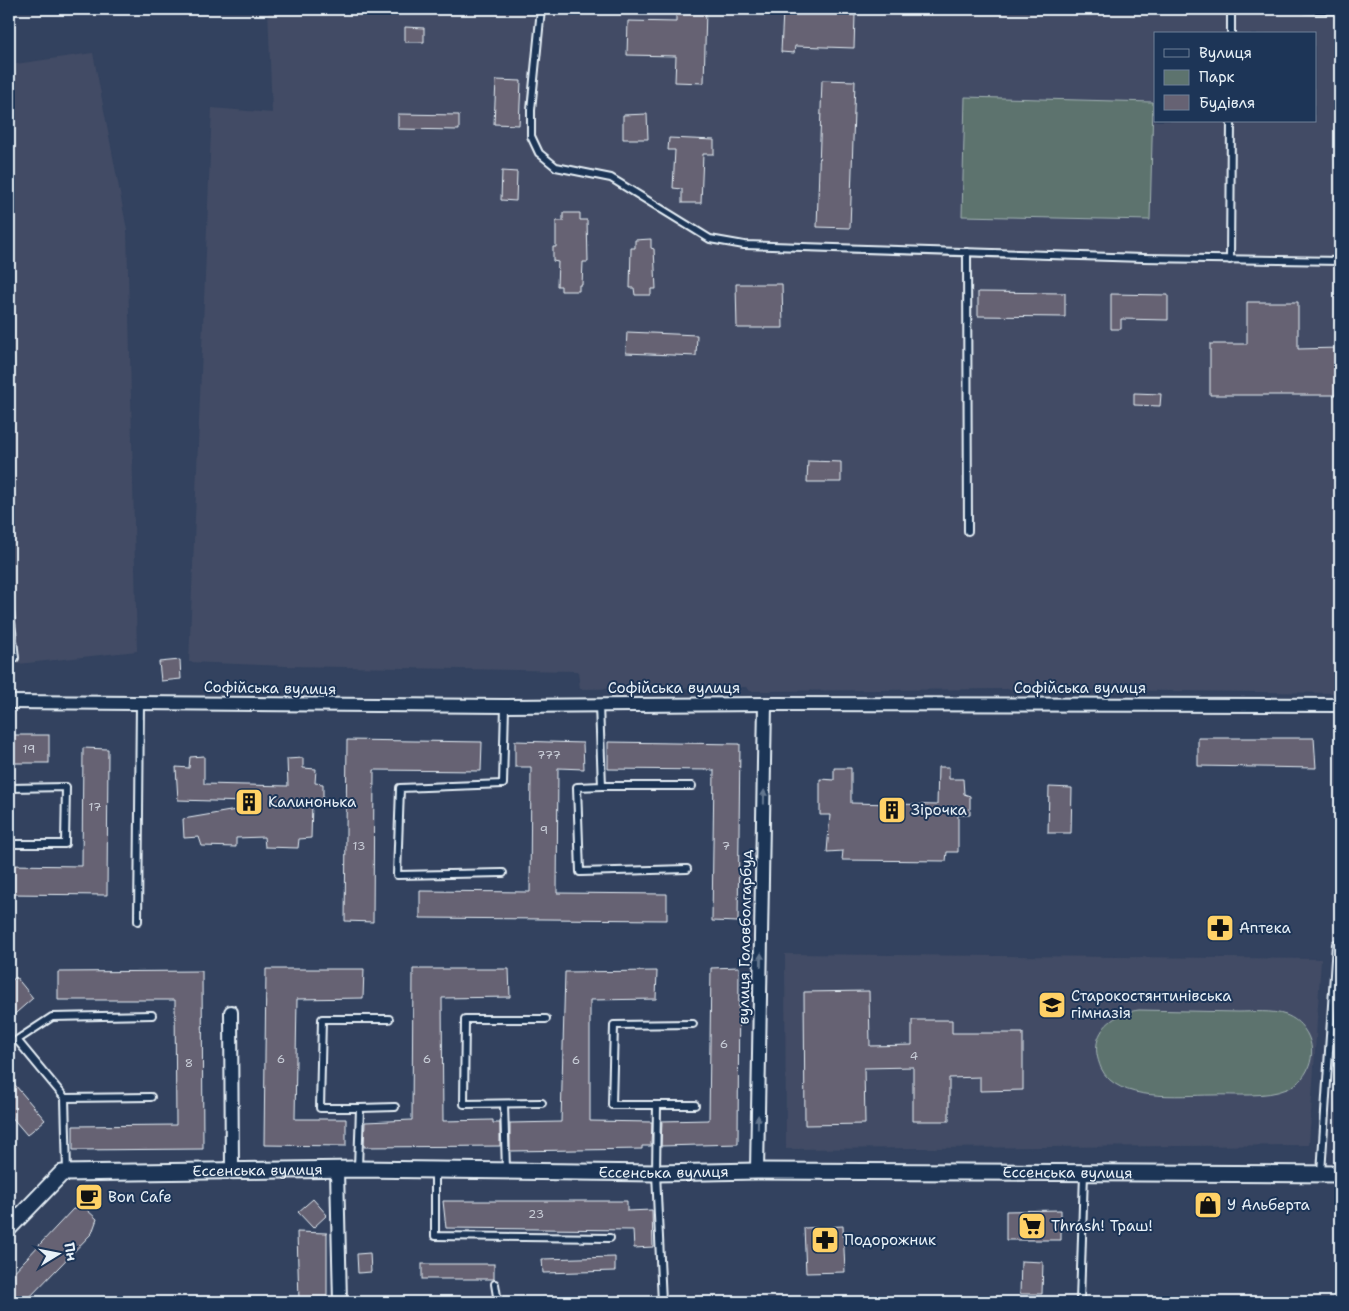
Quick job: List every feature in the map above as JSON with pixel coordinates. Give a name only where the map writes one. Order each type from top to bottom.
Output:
[{"type":"street","name":"Софійська вулиця","points":[[9,702],[505,706],[599,704],[1340,705]]},
{"type":"street","name":"вулиця Головболгарбуд","points":[[757,1171],[765,704]]},
{"type":"street","points":[[231,1012],[232,1171]]},
{"type":"street","name":"Ессенська вулиця","points":[[67,1173],[358,1169],[656,1173],[757,1171],[1084,1171],[1340,1174]]},
{"type":"street","points":[[337,1170],[340,1302]]},
{"type":"street","points":[[11,1219],[62,1173],[67,1173]]},
{"type":"lane","points":[[541,9],[531,110],[531,136],[539,154],[556,166],[611,178],[710,238],[744,245],[1230,260],[1340,261]]},
{"type":"lane","points":[[1231,32],[1232,9]]},
{"type":"lane","points":[[1306,9],[1340,10]]},
{"type":"lane","points":[[1230,260],[1231,122]]},
{"type":"lane","points":[[967,252],[968,531]]},
{"type":"lane","points":[[9,604],[15,658]]},
{"type":"lane","points":[[138,921],[140,703]]},
{"type":"lane","points":[[599,704],[602,786]]},
{"type":"lane","points":[[503,873],[396,874],[400,788],[503,784],[505,706]]},
{"type":"lane","points":[[687,869],[580,872],[577,787],[692,786]]},
{"type":"lane","points":[[9,788],[66,787],[65,844],[9,844]]},
{"type":"lane","points":[[1321,1173],[1336,944]]},
{"type":"lane","points":[[67,1173],[65,1098],[17,1040],[52,1017],[152,1015]]},
{"type":"lane","points":[[389,1019],[322,1019],[320,1108],[395,1107]]},
{"type":"lane","points":[[542,1103],[464,1104],[464,1020],[546,1019]]},
{"type":"lane","points":[[693,1024],[614,1024],[612,1105],[695,1105]]},
{"type":"lane","points":[[65,1098],[152,1097]]},
{"type":"lane","points":[[504,1104],[506,1170]]},
{"type":"lane","points":[[657,1105],[656,1173],[662,1302]]},
{"type":"lane","points":[[358,1169],[360,1108]]},
{"type":"lane","points":[[435,1170],[435,1236],[610,1238]]},
{"type":"lane","points":[[1080,1302],[1084,1171]]},
{"type":"lane","points":[[495,1284],[498,1302]]},
{"type":"shaded area","points":[[268,9],[1340,9],[1340,693],[1004,689],[750,691],[746,687],[580,689],[578,671],[288,666],[189,662],[212,108],[272,113]]},
{"type":"shaded area","points":[[93,53],[127,230],[137,651],[9,665],[9,65]]},
{"type":"shaded area","name":"Старокостянтинівська гімназія","points":[[785,954],[1321,959],[1309,1145],[786,1149]]},
{"type":"green space","points":[[965,97],[1153,102],[1150,220],[962,216]]},
{"type":"green space","points":[[1139,1010],[1275,1012],[1286,1015],[1299,1023],[1309,1037],[1312,1054],[1310,1063],[1302,1078],[1295,1084],[1287,1089],[1269,1094],[1167,1096],[1135,1092],[1121,1087],[1109,1079],[1101,1068],[1097,1046],[1101,1033],[1109,1022],[1120,1015]]},
{"type":"building","points":[[676,9],[706,9],[704,83],[675,82],[676,56],[627,55],[628,21],[676,22]]},
{"type":"building","points":[[783,11],[855,15],[854,48],[795,46],[794,53],[781,52]]},
{"type":"building","points":[[405,27],[424,28],[424,42],[405,42]]},
{"type":"building","points":[[496,80],[521,81],[519,125],[494,124]]},
{"type":"building","points":[[822,80],[855,81],[850,228],[817,227]]},
{"type":"building","points":[[398,114],[459,115],[459,130],[398,129]]},
{"type":"building","points":[[647,114],[648,139],[623,139],[623,115]]},
{"type":"building","points":[[669,138],[714,140],[714,154],[703,154],[701,203],[682,203],[682,189],[673,188],[675,150],[668,150]]},
{"type":"building","points":[[502,171],[517,172],[516,201],[501,200]]},
{"type":"building","points":[[563,213],[580,213],[580,220],[587,220],[588,262],[583,262],[582,285],[579,285],[579,291],[561,291],[561,286],[557,286],[558,262],[553,261],[553,247],[556,247],[556,221],[563,221]]},
{"type":"building","points":[[651,239],[651,248],[654,249],[656,289],[651,289],[651,295],[635,295],[634,288],[630,288],[631,248],[635,248],[635,240]]},
{"type":"building","points":[[736,284],[782,284],[783,328],[737,328]]},
{"type":"building","points":[[978,292],[1065,293],[1065,317],[978,316]]},
{"type":"building","points":[[1111,294],[1168,295],[1168,320],[1121,319],[1121,329],[1111,329]]},
{"type":"building","points":[[1247,302],[1298,302],[1298,349],[1340,348],[1340,395],[1210,395],[1210,344],[1247,344]]},
{"type":"building","points":[[627,332],[697,335],[696,356],[626,353]]},
{"type":"building","points":[[1134,393],[1161,394],[1160,406],[1134,405]]},
{"type":"building","points":[[808,461],[841,462],[841,482],[807,482]]},
{"type":"building","points":[[180,660],[181,679],[161,681],[159,662]]},
{"type":"building","points":[[9,735],[49,735],[49,763],[9,763]]},
{"type":"building","points":[[1198,738],[1314,738],[1316,768],[1198,766]]},
{"type":"building","points":[[347,740],[482,742],[481,771],[374,770],[373,922],[345,921]]},
{"type":"building","points":[[515,741],[583,743],[584,769],[558,768],[557,893],[667,894],[667,920],[420,918],[420,891],[530,892],[531,767],[515,767]]},
{"type":"building","points":[[608,742],[740,744],[738,922],[712,921],[714,770],[608,769]]},
{"type":"building","points":[[83,748],[108,749],[107,895],[9,894],[9,865],[82,866]]},
{"type":"building","name":"Калинонька","points":[[204,756],[204,784],[288,786],[287,759],[303,758],[303,768],[316,769],[315,783],[323,784],[323,803],[312,803],[311,838],[299,839],[298,848],[265,847],[264,837],[236,838],[236,847],[202,846],[199,837],[184,838],[183,819],[248,808],[247,802],[178,800],[176,767],[189,768],[190,757]]},
{"type":"building","name":"Зірочка","points":[[938,767],[949,767],[949,779],[963,779],[964,794],[970,796],[970,815],[958,815],[958,852],[947,852],[946,861],[842,860],[843,851],[827,852],[830,815],[820,815],[820,779],[834,780],[834,768],[851,768],[851,803],[937,805]]},
{"type":"building","points":[[1049,787],[1072,788],[1071,833],[1048,833]]},
{"type":"building","points":[[739,967],[738,1144],[661,1146],[662,1121],[709,1120],[711,968]]},
{"type":"building","points":[[266,969],[364,969],[363,998],[297,999],[295,1119],[346,1119],[346,1146],[264,1145]]},
{"type":"building","points":[[413,969],[509,969],[510,997],[442,998],[443,1121],[493,1120],[493,1123],[500,1123],[500,1146],[364,1147],[365,1122],[412,1120]]},
{"type":"building","points":[[202,971],[203,1149],[73,1150],[73,1126],[176,1125],[175,1000],[58,1000],[58,972]]},
{"type":"building","points":[[657,971],[656,999],[590,1000],[590,1121],[652,1122],[651,1146],[642,1146],[642,1149],[510,1151],[510,1123],[561,1122],[565,972]]},
{"type":"building","points":[[16,977],[33,998],[9,1019],[9,983]]},
{"type":"building","points":[[869,991],[870,1046],[912,1045],[912,1020],[952,1020],[952,1033],[1023,1033],[1023,1090],[980,1091],[980,1077],[949,1078],[949,1121],[913,1121],[913,1067],[864,1068],[865,1124],[805,1125],[804,992]]},
{"type":"building","points":[[9,1078],[45,1120],[27,1135],[9,1114]]},
{"type":"building","name":"Bon Cafe","points":[[95,1189],[97,1203],[84,1204],[83,1191]]},
{"type":"building","points":[[313,1199],[327,1215],[313,1228],[298,1212]]},
{"type":"building","points":[[443,1201],[627,1201],[627,1211],[652,1210],[653,1247],[634,1248],[633,1230],[446,1228]]},
{"type":"building","points":[[73,1209],[86,1209],[97,1219],[92,1233],[25,1302],[9,1302],[9,1277]]},
{"type":"building","points":[[1061,1210],[1061,1240],[1006,1240],[1006,1211]]},
{"type":"building","points":[[843,1226],[845,1272],[806,1273],[804,1228]]},
{"type":"building","points":[[297,1232],[327,1233],[327,1302],[299,1302]]},
{"type":"building","points":[[370,1253],[371,1272],[358,1273],[357,1254]]},
{"type":"building","points":[[615,1257],[615,1271],[543,1273],[542,1259]]},
{"type":"building","points":[[1021,1261],[1043,1262],[1042,1294],[1020,1294]]},
{"type":"building","points":[[422,1264],[494,1264],[494,1279],[422,1279]]},
{"type":"place","name":"Калинонька","points":[[249,802]]},
{"type":"place","name":"Зірочка","points":[[892,810]]},
{"type":"place","name":"Аптека","points":[[1220,928]]},
{"type":"place","name":"Старокостянтинівська гімназія","points":[[1052,1005]]},
{"type":"place","name":"Bon Cafe","points":[[89,1197]]},
{"type":"place","name":"У Альберта","points":[[1208,1205]]},
{"type":"place","name":"Thrash! Траш!","points":[[1032,1226]]},
{"type":"place","name":"Подорожник","points":[[825,1240]]}]
